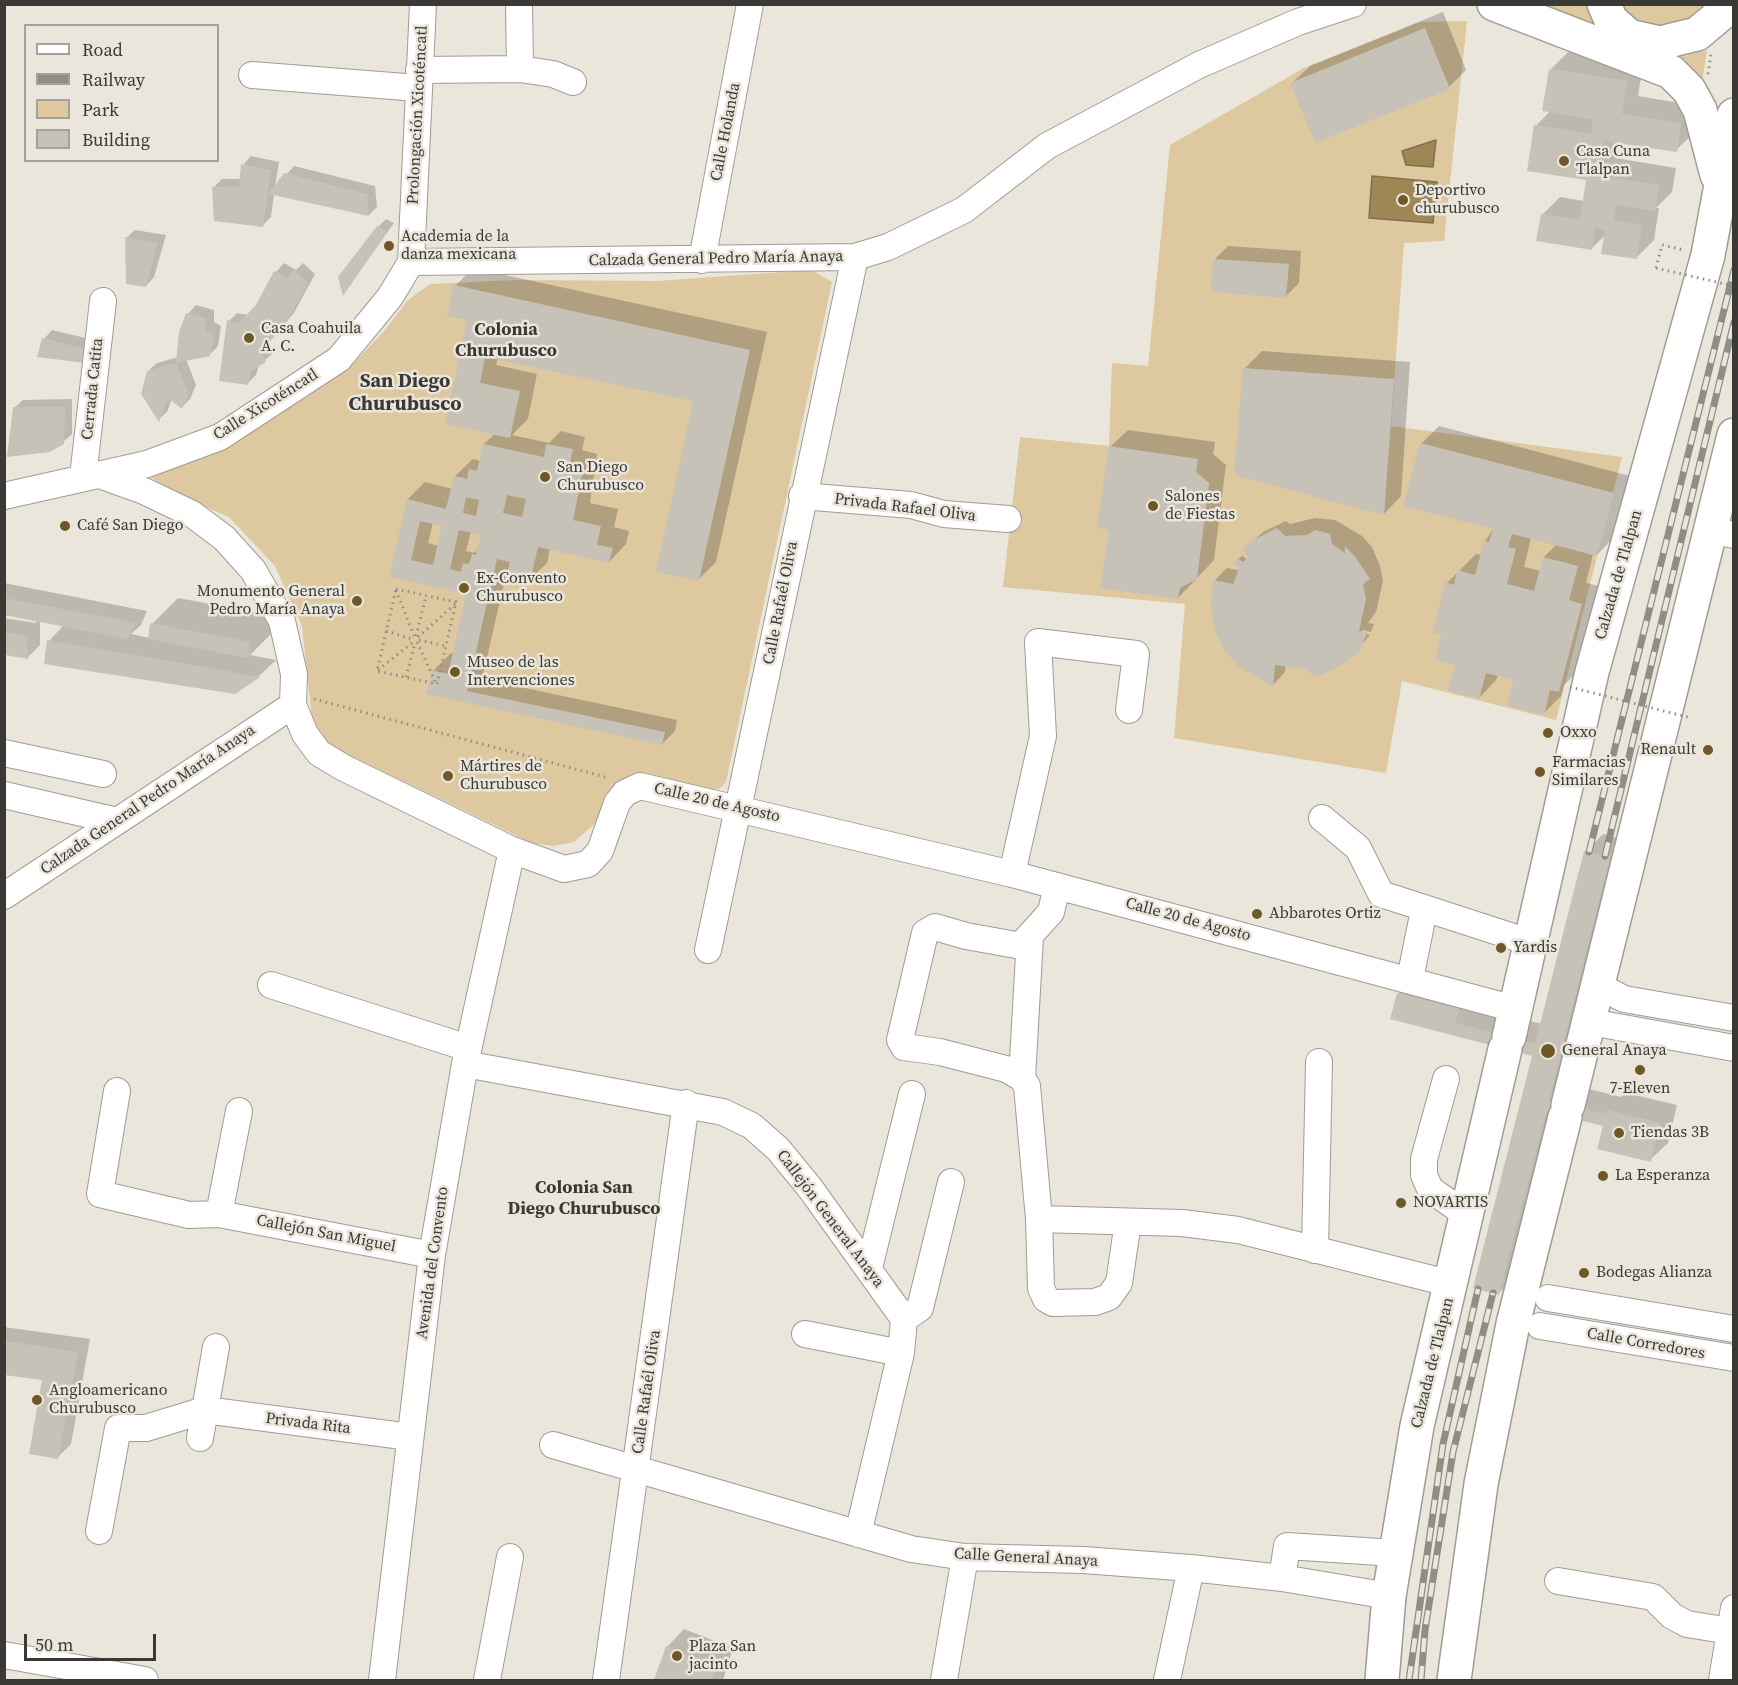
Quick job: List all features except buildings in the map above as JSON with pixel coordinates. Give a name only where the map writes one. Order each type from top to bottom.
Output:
[{"type":"highway","points":[[1494,4],[1671,72],[1689,90],[1700,110],[1720,189]]},
{"type":"highway","points":[[1604,4],[1611,20],[1629,36],[1660,43],[1697,34],[1733,4]]},
{"type":"highway","name":"Calzada de Tlalpan","points":[[1382,1680],[1389,1596],[1417,1426],[1532,944],[1592,672],[1708,255],[1734,115]]},
{"type":"highway","points":[[1454,1680],[1485,1461],[1512,1324],[1599,986],[1722,532],[1734,435]]},
{"type":"street","name":"Prolongación Xicoténcatl","points":[[411,262],[423,4]]},
{"type":"street","points":[[519,4],[520,69]]},
{"type":"street","name":"Calle Holanda","points":[[702,260],[750,4]]},
{"type":"street","name":"Calzada General Pedro María Anaya","points":[[411,262],[855,257],[888,247],[964,210],[1047,146],[1199,65],[1298,22],[1353,4]]},
{"type":"street","points":[[252,75],[419,79],[520,69],[553,74],[573,82]]},
{"type":"street","name":"Calle Rafaél Oliva","points":[[708,950],[740,808],[802,496],[855,257]]},
{"type":"street","name":"Calle Xicoténcatl","points":[[4,496],[147,464],[220,437],[339,359],[390,297],[411,262]]},
{"type":"street","name":"Cerrada Catita","points":[[90,476],[103,302]]},
{"type":"street","name":"Calle 20 de Agosto","points":[[90,476],[144,492],[192,514],[210,526],[238,552],[265,588],[282,621],[291,657],[293,699],[310,743],[329,760],[512,850],[564,869],[588,864],[600,852],[620,798],[631,789],[640,786],[1012,874],[1410,979],[1510,1032]]},
{"type":"street","name":"Privada Rafael Oliva","points":[[802,496],[911,505],[944,514],[1008,519]]},
{"type":"street","points":[[1012,874],[1042,736],[1038,642],[1136,654],[1129,710]]},
{"type":"street","name":"Calzada General Pedro María Anaya","points":[[4,896],[293,699]]},
{"type":"street","points":[[4,753],[103,774]]},
{"type":"street","points":[[4,795],[117,821]]},
{"type":"street","points":[[1322,818],[1358,848],[1381,894],[1532,944]]},
{"type":"street","name":"Avenida del Convento","points":[[382,1680],[432,1255],[467,1056],[512,850]]},
{"type":"street","points":[[1057,886],[1051,912],[1030,937],[1016,945],[966,936],[942,928],[929,929],[925,933],[900,1033],[904,1047],[962,1058],[1006,1070],[1022,1078],[1027,1086],[1039,1219],[1041,1288],[1046,1299],[1053,1303],[1095,1302],[1109,1297],[1119,1283],[1128,1222]]},
{"type":"street","points":[[1410,979],[1424,910]]},
{"type":"street","points":[[1022,1078],[1030,937]]},
{"type":"street","name":"Callejón General Anaya","points":[[271,985],[467,1056],[723,1112],[752,1126],[778,1149],[810,1188],[904,1319]]},
{"type":"street","points":[[1599,986],[1624,999],[1734,1018]]},
{"type":"street","points":[[1647,1033],[1652,1004]]},
{"type":"street","points":[[1590,1022],[1734,1048]]},
{"type":"street","points":[[1315,1250],[1319,1062]]},
{"type":"street","points":[[1446,1079],[1424,1159],[1424,1175],[1430,1189],[1468,1216]]},
{"type":"street","name":"Callejón San Miguel","points":[[117,1090],[100,1194],[189,1215],[219,1214],[432,1255]]},
{"type":"street","points":[[868,1268],[912,1094]]},
{"type":"street","name":"Calle Rafaél Oliva","points":[[606,1680],[637,1471],[686,1103]]},
{"type":"street","points":[[219,1214],[239,1112]]},
{"type":"street","points":[[858,1534],[902,1353],[904,1319],[920,1308],[951,1182]]},
{"type":"street","points":[[1039,1219],[1182,1223],[1238,1230],[1452,1284]]},
{"type":"street","name":"Calle Corredores","points":[[1734,1329],[1555,1299],[1549,1327],[1734,1358]]},
{"type":"street","points":[[805,1334],[902,1353]]},
{"type":"street","points":[[200,1438],[216,1347]]},
{"type":"street","points":[[99,1531],[118,1428],[146,1428],[205,1410]]},
{"type":"street","name":"Privada Rita","points":[[205,1410],[411,1437]]},
{"type":"street","name":"Calle General Anaya","points":[[553,1445],[910,1549],[965,1557],[1083,1560],[1191,1568],[1282,1578],[1389,1596]]},
{"type":"street","points":[[1282,1578],[1287,1546],[1395,1553]]},
{"type":"street","points":[[487,1680],[510,1557]]},
{"type":"street","points":[[944,1680],[965,1557]]},
{"type":"street","points":[[1167,1680],[1191,1568]]},
{"type":"street","points":[[1558,1581],[1653,1597],[1672,1616],[1687,1624],[1732,1619],[1722,1680]]},
{"type":"street","points":[[4,1655],[137,1680]]},
{"type":"path","points":[[1706,83],[1711,53]]},
{"type":"path","points":[[1662,245],[1656,268],[1734,286]]},
{"type":"path","points":[[396,589],[456,603]]},
{"type":"path","points":[[377,671],[396,589]]},
{"type":"path","points":[[396,589],[437,684]]},
{"type":"path","points":[[406,677],[426,596]]},
{"type":"path","points":[[377,671],[456,603]]},
{"type":"path","points":[[437,684],[456,603]]},
{"type":"path","points":[[386,631],[446,646]]},
{"type":"path","points":[[377,671],[437,684]]},
{"type":"path","points":[[1570,687],[1691,717]]},
{"type":"path","points":[[293,699],[640,786]]},
{"type":"green space","points":[[1512,5],[1591,5],[1615,43]]},
{"type":"green space","points":[[1614,5],[1708,5],[1698,27],[1637,29]]},
{"type":"green space","points":[[1467,21],[1444,241],[1404,243],[1391,426],[1622,457],[1556,720],[1402,681],[1386,773],[1174,738],[1185,604],[1003,587],[1020,437],[1109,446],[1112,363],[1148,366],[1170,145],[1304,68],[1420,22]]},
{"type":"green space","points":[[1707,50],[1701,90],[1656,57],[1685,56]]},
{"type":"green space","points":[[811,270],[832,282],[726,782],[719,789],[708,790],[648,777],[574,842],[554,846],[532,843],[324,743],[312,718],[302,626],[275,566],[229,517],[178,495],[145,473],[224,449],[308,396],[350,367],[386,329],[408,300],[430,284],[514,280],[657,281]]},
{"type":"shaded area","points":[[1436,140],[1433,167],[1406,165],[1402,151]]},
{"type":"shaded area","name":"Deportivo churubusco","points":[[1372,176],[1437,182],[1433,223],[1369,218]]},
{"type":"railway","points":[[1589,852],[1734,270]]},
{"type":"railway","points":[[1605,856],[1734,322]]},
{"type":"railway","points":[[1409,1680],[1443,1444],[1478,1289]]},
{"type":"railway","points":[[1421,1680],[1425,1630],[1453,1452],[1493,1293]]},
{"type":"place","name":"Casa Cuna Tlalpan","points":[[1564,161]]},
{"type":"place","name":"Deportivo churubusco","points":[[1403,200]]},
{"type":"place","name":"Academia de la danza mexicana","points":[[389,246]]},
{"type":"place","name":"Casa Coahuila A. C.","points":[[249,338]]},
{"type":"place","name":"San Diego Churubusco","points":[[545,477]]},
{"type":"place","name":"Salones de Fiestas","points":[[1153,506]]},
{"type":"place","name":"Café San Diego","points":[[65,526]]},
{"type":"place","name":"Ex-Convento Churubusco","points":[[464,588]]},
{"type":"place","name":"Monumento General Pedro María Anaya","points":[[357,601]]},
{"type":"place","name":"Museo de las Intervenciones","points":[[455,672]]},
{"type":"place","name":"Oxxo","points":[[1548,733]]},
{"type":"place","name":"Renault","points":[[1708,750]]},
{"type":"place","name":"Farmacias Similares","points":[[1540,772]]},
{"type":"place","name":"Mártires de Churubusco","points":[[448,776]]},
{"type":"place","name":"Abbarotes Ortiz","points":[[1257,914]]},
{"type":"place","name":"Yardis","points":[[1501,948]]},
{"type":"place","name":"General Anaya","points":[[1548,1051]]},
{"type":"place","name":"7-Eleven","points":[[1640,1070]]},
{"type":"place","name":"Tiendas 3B","points":[[1619,1133]]},
{"type":"place","name":"La Esperanza","points":[[1603,1176]]},
{"type":"place","name":"NOVARTIS","points":[[1401,1203]]},
{"type":"place","name":"Bodegas Alianza","points":[[1584,1273]]},
{"type":"place","name":"Angloamericano Churubusco","points":[[37,1400]]},
{"type":"place","name":"Plaza San jacinto","points":[[677,1656]]},
{"type":"district","name":"Colonia Churubusco","points":[[506,340]]},
{"type":"district","name":"San Diego Churubusco","points":[[405,394]]},
{"type":"district","name":"Colonia San Diego Churubusco","points":[[584,1198]]}]
